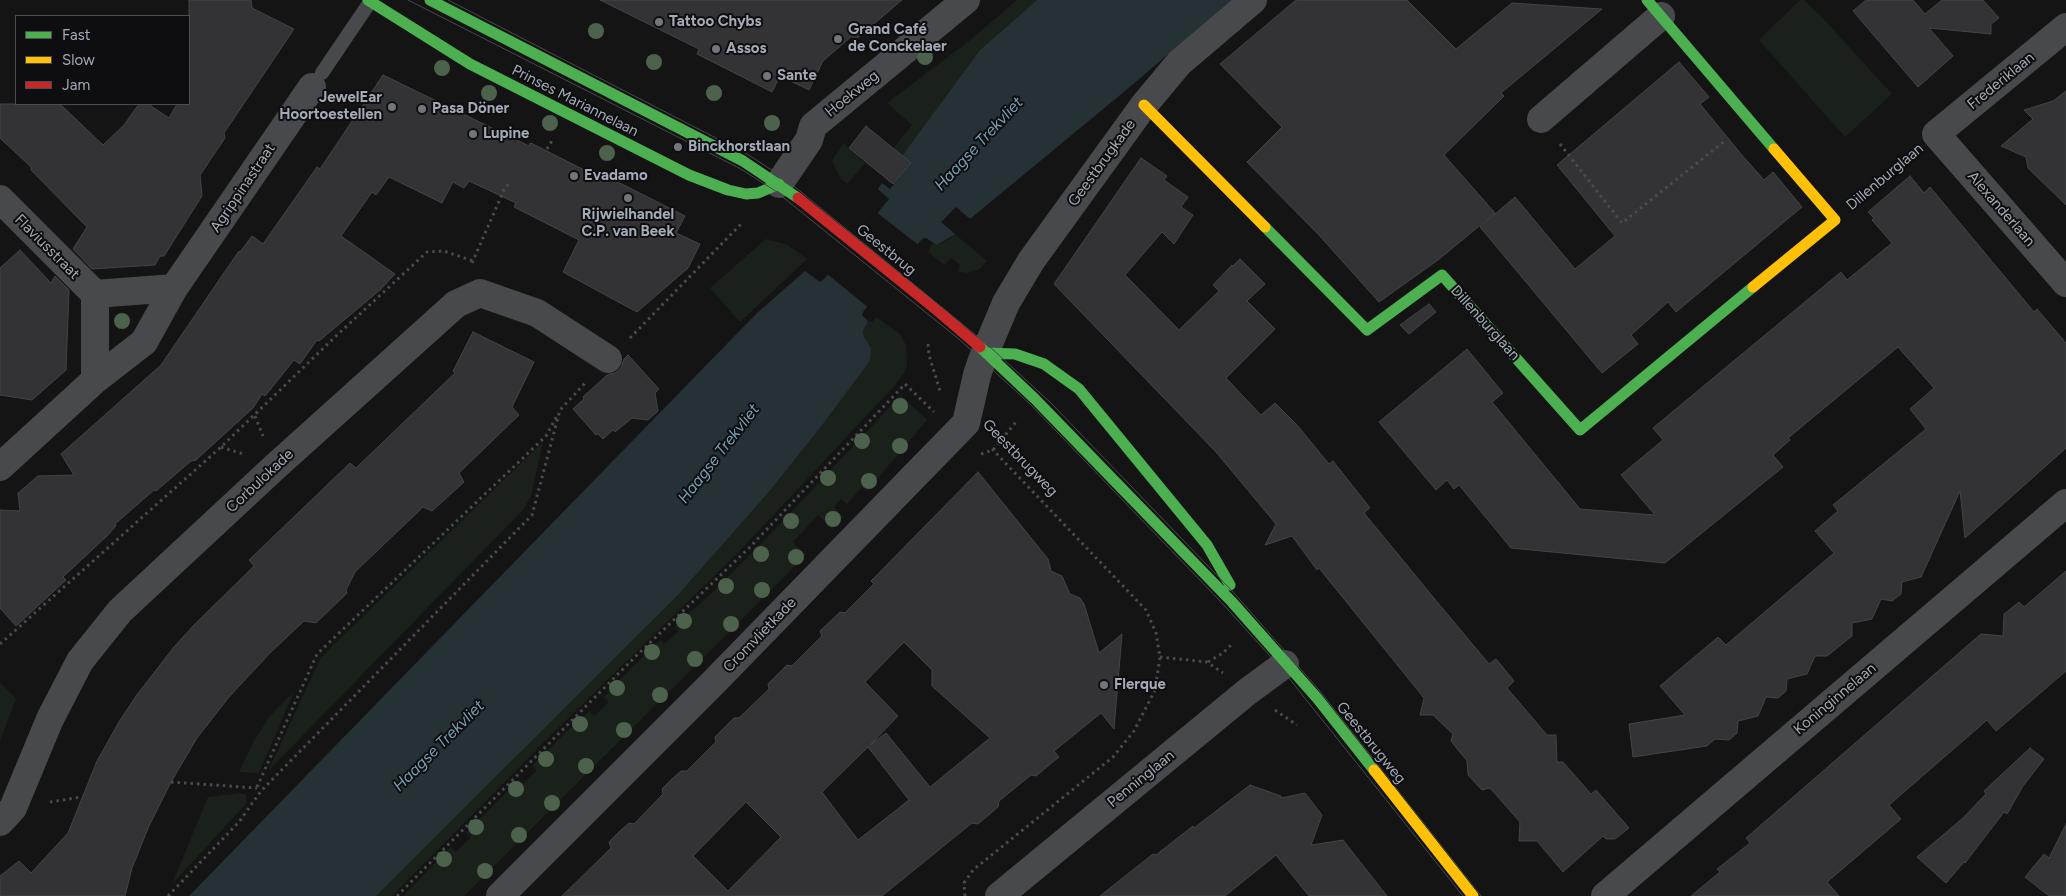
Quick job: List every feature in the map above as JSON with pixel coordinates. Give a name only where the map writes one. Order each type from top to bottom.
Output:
[{"type":"street","name":"Prinses Mariannelaan","points":[[430,0],[743,161],[779,184],[835,228]]},
{"type":"street","name":"Hoekweg","points":[[779,184],[809,140],[814,126],[966,0]]},
{"type":"street","name":"Geestbrugkade","points":[[986,353],[1006,304],[1031,261],[1144,106],[1179,63],[1253,0]]},
{"type":"street","name":"Prinses Mariannelaan","points":[[370,1],[470,64],[690,174],[728,190],[746,194],[758,193],[779,184]]},
{"type":"street","name":"Dillenburglaan","points":[[1144,106],[1367,330],[1442,275],[1580,430],[1835,220],[1654,8],[1541,119]]},
{"type":"street","name":"Frederiklaan","points":[[1936,134],[2066,27]]},
{"type":"street","name":"Agrippinastraat","points":[[0,467],[94,380],[144,342],[174,288],[317,80]]},
{"type":"street","name":"Alexanderlaan","points":[[1936,134],[2066,283]]},
{"type":"street","name":"Flaviusstraat","points":[[0,199],[95,294]]},
{"type":"street","name":"Geestbrug","points":[[835,228],[918,295]]},
{"type":"street","points":[[94,380],[95,294],[174,288]]},
{"type":"street","points":[[480,293],[537,313],[608,359]]},
{"type":"street","name":"Corbulokade","points":[[0,822],[13,808],[50,718],[80,661],[120,611],[276,465],[456,304],[480,293]]},
{"type":"street","name":"Geestbrugweg","points":[[918,295],[986,353],[1128,493],[1241,612],[1317,698],[1473,896]]},
{"type":"street","points":[[966,423],[976,374],[986,353]]},
{"type":"street","name":"Geestbrugweg","points":[[986,353],[1015,354],[1044,364],[1079,388],[1207,545],[1234,593],[1241,612]]},
{"type":"street","name":"Cromvlietkade","points":[[500,896],[714,684],[966,423]]},
{"type":"street","name":"Koninginnelaan","points":[[1605,896],[2066,503]]},
{"type":"street","name":"Penninglaan","points":[[999,896],[1247,692],[1285,664]]},
{"type":"lane","name":"Agrippinastraat","points":[[317,80],[370,1]]},
{"type":"path","points":[[1541,119],[1622,223],[1750,120]]},
{"type":"path","name":"Dillenburglaan","points":[[1835,220],[1936,134]]},
{"type":"path","points":[[480,293],[465,278],[509,182]]},
{"type":"path","points":[[257,787],[317,654],[546,436],[560,410],[747,218]]},
{"type":"path","points":[[0,644],[221,447],[336,336],[427,252],[444,251],[473,261]]},
{"type":"path","name":"Geestbrugweg","points":[[927,341],[929,355],[942,398],[1146,610],[1156,632],[1160,657]]},
{"type":"path","points":[[397,896],[636,656],[749,548],[905,384]]},
{"type":"path","points":[[168,896],[239,822],[261,791],[532,515],[560,410]]},
{"type":"path","points":[[965,896],[964,883],[973,870],[1113,757],[1134,731],[1155,690],[1160,657],[1207,662]]},
{"type":"path","points":[[171,782],[257,787],[261,791]]},
{"type":"shaded area","points":[[1017,0],[1037,0],[980,50],[902,156],[893,149],[912,125],[887,103],[969,41]]},
{"type":"shaded area","points":[[1800,0],[1804,0],[1821,16],[1892,94],[1845,137],[1759,40]]},
{"type":"shaded area","points":[[843,143],[865,163],[847,184],[840,178],[832,161]]},
{"type":"shaded area","points":[[955,234],[987,261],[980,269],[967,273],[958,271],[960,264],[951,258],[944,265],[928,252],[933,243],[937,245],[943,243]]},
{"type":"shaded area","points":[[766,239],[788,245],[807,259],[740,322],[710,288]]},
{"type":"shaded area","points":[[876,317],[900,334],[906,345],[907,365],[896,384],[738,553],[558,728],[392,896],[376,896],[678,595],[768,493],[870,361],[863,331],[868,321],[872,322]]},
{"type":"shaded area","points":[[901,395],[927,420],[867,491],[862,487],[847,504],[841,499],[834,507],[843,517],[832,528],[818,515],[793,542],[806,555],[464,896],[403,896],[451,847],[456,852],[471,837],[466,833],[519,780],[523,784],[537,770],[532,766],[567,731],[590,711],[594,716],[609,702],[604,697],[632,667],[661,640],[664,644],[679,631],[675,626],[715,590],[780,524]]},
{"type":"shaded area","points":[[543,442],[531,496],[522,511],[268,771],[321,657]]},
{"type":"shaded area","points":[[0,683],[16,699],[0,741]]},
{"type":"shaded area","points":[[294,692],[259,773],[239,772],[268,718]]},
{"type":"shaded area","points":[[242,793],[246,795],[246,804],[172,884],[208,797]]},
{"type":"water","name":"Haagse Trekvliet","points":[[1037,0],[1231,0],[1131,86],[970,219],[956,207],[941,222],[955,234],[937,245],[926,238],[922,239],[863,312],[862,315],[868,321],[863,331],[864,337],[871,348],[870,361],[768,493],[678,595],[376,896],[189,896],[757,313],[805,271],[820,282],[824,279],[889,199],[878,189],[882,183],[890,189],[911,163],[902,156],[980,50]]},
{"type":"pier","points":[[876,212],[920,246],[869,308],[826,273]]},
{"type":"building","points":[[189,0],[251,0],[252,8],[294,29],[224,133],[225,138],[200,175],[202,196],[164,256],[160,256],[155,265],[92,269],[73,249],[87,227],[31,170],[31,167],[0,138],[0,104],[61,105],[103,145],[124,125],[138,105],[150,105],[169,118],[176,105],[190,105]]},
{"type":"building","points":[[600,0],[902,0],[855,40],[852,36],[823,61],[809,90],[780,76],[772,92],[697,54],[699,49]]},
{"type":"building","points":[[1296,0],[1407,0],[1456,49],[1512,3],[1602,9],[1501,93],[1504,96],[1444,155],[1495,213],[1438,260],[1379,302],[1318,234],[1247,162],[1282,127],[1220,64]]},
{"type":"building","points":[[1866,0],[1913,0],[1925,14],[1942,0],[1983,0],[1999,18],[1991,24],[1991,34],[1929,28],[1953,56],[1918,87],[1853,11]]},
{"type":"building","points":[[1679,62],[1709,97],[1700,104],[1741,154],[1764,180],[1773,172],[1802,207],[1676,312],[1668,302],[1631,335],[1638,344],[1602,373],[1480,227],[1515,197],[1575,269],[1615,236],[1557,165]]},
{"type":"building","points":[[383,75],[529,146],[530,143],[533,144],[608,182],[610,178],[685,216],[676,233],[700,244],[688,268],[637,312],[563,272],[579,240],[514,207],[516,203],[469,181],[464,188],[453,182],[442,203],[389,177],[376,195],[372,192],[341,236],[395,274],[380,290],[319,341],[317,340],[300,364],[294,360],[265,396],[262,394],[253,408],[196,460],[191,461],[156,491],[154,490],[115,524],[116,526],[108,535],[63,577],[66,580],[16,626],[0,608],[0,510],[20,511],[18,493],[38,476],[74,475],[61,454],[161,365],[239,251],[252,236],[263,244],[317,167],[320,169]]},
{"type":"building","points":[[2066,91],[2066,205],[2028,168],[2026,157],[2001,146],[2033,119],[2024,110],[2053,101]]},
{"type":"building","points":[[866,126],[911,163],[893,184],[849,148]]},
{"type":"building","points":[[1141,158],[1167,176],[1164,180],[1188,197],[1181,207],[1193,215],[1174,244],[1162,232],[1125,275],[1179,330],[1219,291],[1213,285],[1240,259],[1265,284],[1247,301],[1275,329],[1226,378],[1261,415],[1275,403],[1297,425],[1329,464],[1333,461],[1370,508],[1364,513],[1489,664],[1496,659],[1514,681],[1507,688],[1547,735],[1556,735],[1557,762],[1563,762],[1591,794],[1596,790],[1629,828],[1615,839],[1606,839],[1603,836],[1563,872],[1537,841],[1519,841],[1520,822],[1490,788],[1482,790],[1468,775],[1467,761],[1451,741],[1453,734],[1433,715],[1420,715],[1424,698],[1319,568],[1317,570],[1292,536],[1265,545],[1276,524],[1216,452],[1054,284]]},
{"type":"building","points":[[1910,176],[1924,193],[1930,187],[2034,312],[2037,309],[2066,343],[2066,448],[1965,538],[1960,491],[1921,577],[1902,582],[1901,594],[1892,601],[1881,599],[1872,619],[1852,623],[1852,636],[1827,656],[1815,656],[1807,674],[1787,679],[1786,691],[1778,698],[1766,697],[1758,716],[1738,721],[1737,733],[1729,740],[1715,739],[1707,746],[1633,757],[1629,724],[1685,715],[1660,686],[1718,637],[1726,645],[1834,553],[1815,531],[1838,511],[1833,505],[1926,429],[1910,409],[1934,388],[1898,347],[1788,438],[1790,440],[1773,455],[1783,467],[1665,563],[1511,548],[1459,485],[1454,489],[1447,480],[1436,490],[1379,422],[1467,349],[1503,393],[1492,402],[1580,509],[1655,515],[1621,475],[1663,440],[1653,428],[1841,272],[1847,280],[1892,243],[1872,220],[1874,218],[1868,212]]},
{"type":"building","points":[[20,250],[51,283],[55,276],[69,290],[66,370],[32,400],[0,395],[0,268]]},
{"type":"building","points":[[1429,304],[1436,312],[1409,334],[1400,325]]},
{"type":"building","points":[[473,332],[534,362],[512,407],[519,415],[459,473],[464,482],[432,511],[423,507],[355,572],[346,590],[347,593],[316,623],[304,621],[270,653],[229,697],[197,738],[171,782],[149,826],[132,868],[125,896],[0,896],[0,876],[19,861],[31,873],[68,833],[97,761],[119,722],[136,696],[174,647],[254,566],[249,560],[350,463],[356,468],[455,373],[453,371]]},
{"type":"building","points":[[628,355],[659,389],[655,393],[658,411],[648,420],[632,418],[603,439],[598,434],[596,435],[573,409],[607,375],[615,373],[621,368],[624,359]]},
{"type":"building","points":[[978,472],[1048,559],[1051,571],[1062,576],[1070,594],[1080,598],[1084,604],[1099,653],[1122,634],[1114,729],[1101,713],[1054,751],[1059,757],[1036,776],[1031,775],[999,801],[998,807],[978,824],[972,823],[882,896],[562,896],[611,848],[609,842],[629,823],[634,824],[663,794],[662,789],[681,771],[687,771],[716,742],[715,737],[734,718],[739,718],[769,689],[768,684],[787,665],[792,666],[822,636],[820,631],[840,612],[845,613],[874,584],[871,581]],"holes":[[[904,642],[932,670],[932,686],[990,738],[930,787],[886,733],[870,745],[898,716],[865,682]],[[868,747],[909,800],[858,840],[822,792]],[[746,802],[781,837],[728,891],[693,856]]]},
{"type":"building","points":[[2066,571],[2066,671],[1996,731],[1987,720],[1889,805],[1901,819],[1827,882],[1839,896],[1691,896],[1720,872],[1717,869],[1750,843],[1746,838],[1967,646],[1981,634],[2003,636],[2004,614],[2019,602],[2024,607]]},
{"type":"building","points":[[2030,748],[2044,759],[2023,786],[2007,814],[2004,812],[1965,863],[1946,883],[1917,857],[1963,818],[1986,794],[1984,791]]},
{"type":"building","points":[[1250,785],[1281,796],[1281,798],[1305,793],[1322,815],[1311,845],[1343,840],[1387,896],[1309,896],[1276,855],[1225,896],[1100,896],[1153,854],[1156,855],[1193,826],[1194,828]]},
{"type":"building","points":[[2066,824],[2066,896],[2049,896],[2025,877],[2044,854],[2049,858]]},
{"type":"tram line","points":[[408,0],[739,168],[774,190],[960,340],[1030,404],[1221,602],[1280,667],[1463,896]]},
{"type":"tram line","points":[[448,0],[747,154],[784,178],[989,346],[1051,403],[1234,593],[1319,690],[1481,896]]},
{"type":"traffic: fast","points":[[368,0],[470,64],[689,175],[728,190],[746,194],[758,193],[779,184]]},
{"type":"traffic: fast","points":[[430,0],[743,161],[798,198]]},
{"type":"traffic: fast","points":[[1647,0],[1774,149]]},
{"type":"traffic: fast","points":[[1265,227],[1367,330],[1442,275],[1580,430],[1753,287]]},
{"type":"traffic: fast","points":[[980,347],[1035,399],[1232,602],[1317,698],[1374,770]]},
{"type":"traffic: fast","points":[[986,353],[1015,354],[1044,364],[1079,389],[1207,545],[1230,585]]},
{"type":"traffic: slow","points":[[1144,105],[1265,227]]},
{"type":"traffic: slow","points":[[1753,287],[1835,220],[1774,149]]},
{"type":"traffic: slow","points":[[1374,770],[1473,896]]},
{"type":"traffic: jam","points":[[798,198],[980,347]]},
{"type":"place","name":"Tattoo Chybs","points":[[659,22]]},
{"type":"place","name":"Grand Café de Conckelaer","points":[[838,39]]},
{"type":"place","name":"Assos","points":[[716,49]]},
{"type":"place","name":"Sante","points":[[767,76]]},
{"type":"place","name":"JewelEar Hoortoestellen","points":[[392,107]]},
{"type":"place","name":"Pasa Döner","points":[[422,109]]},
{"type":"place","name":"Lupine","points":[[473,134]]},
{"type":"place","name":"Binckhorstlaan","points":[[678,147]]},
{"type":"place","name":"Evadamo","points":[[574,176]]},
{"type":"place","name":"Rijwielhandel C.P. van Beek","points":[[628,198]]},
{"type":"place","name":"Flerque","points":[[1104,685]]}]
